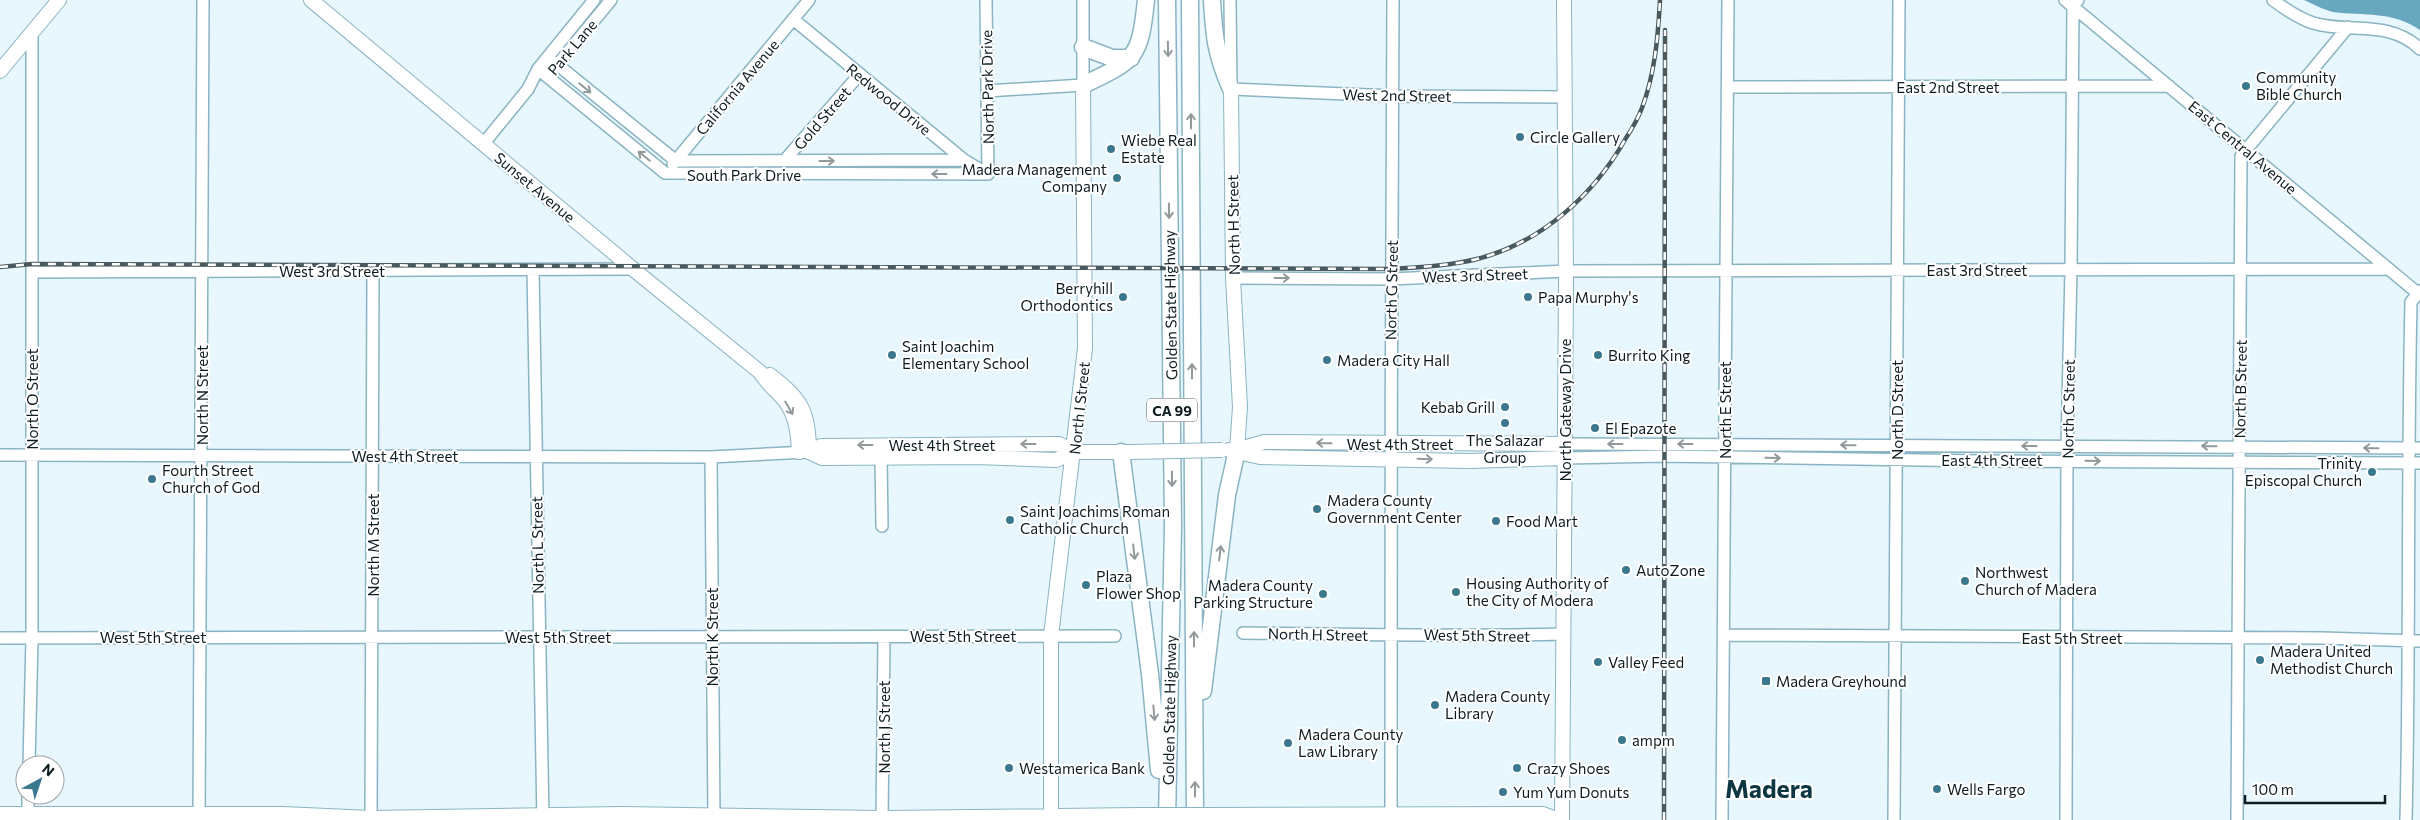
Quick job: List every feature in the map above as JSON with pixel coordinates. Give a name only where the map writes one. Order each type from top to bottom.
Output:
[{"type":"highway","points":[[1083,85],[1131,58],[1141,41],[1146,0]]},
{"type":"highway","name":"Golden State Highway","points":[[1166,820],[1173,526],[1167,0]]},
{"type":"highway","name":"Golden State Highway","points":[[1190,0],[1195,758],[1202,818]]},
{"type":"highway","points":[[1212,0],[1214,35],[1218,59],[1231,90]]},
{"type":"highway","points":[[1083,47],[1112,58],[1131,58]]},
{"type":"highway","points":[[1195,758],[1227,495],[1230,450]]},
{"type":"highway","points":[[1126,452],[1166,820]]},
{"type":"main road","points":[[0,71],[59,0]]},
{"type":"main road","name":"Sunset Avenue","points":[[311,0],[484,143],[633,270],[760,372],[768,374],[793,393],[806,420],[809,431],[804,452]]},
{"type":"main road","name":"North Gateway Drive","points":[[1560,820],[1566,272],[1564,0]]},
{"type":"main road","name":"North I Street","points":[[1051,817],[1051,636],[1085,348],[1083,85]]},
{"type":"main road","name":"North H Street","points":[[1230,450],[1240,407],[1234,278],[1231,90]]},
{"type":"main road","name":"West 4th Street","points":[[804,452],[821,446],[1059,444],[1074,452]]},
{"type":"main road","name":"West 4th Street","points":[[804,452],[822,458],[881,457],[1056,460],[1074,452],[1230,450],[1260,457],[1392,451],[1565,451]]},
{"type":"main road","points":[[0,814],[28,817],[372,819],[714,818],[796,815],[882,819],[1140,815],[1202,818],[1391,818],[1543,814],[1560,820]]},
{"type":"street","name":"North N Street","points":[[198,817],[201,637],[203,0]]},
{"type":"street","name":"Park Lane","points":[[484,143],[528,89],[538,69],[594,0]]},
{"type":"street","name":"Park Lane","points":[[528,89],[548,76],[611,0]]},
{"type":"street","name":"California Avenue","points":[[665,173],[809,0]]},
{"type":"street","name":"North Park Drive","points":[[986,0],[988,174]]},
{"type":"street","name":"North I Street","points":[[1083,0],[1083,85]]},
{"type":"street","name":"North H Street","points":[[1230,0],[1231,90]]},
{"type":"street","name":"North G Street","points":[[1391,818],[1393,0]]},
{"type":"street","name":"North E Street","points":[[1722,820],[1728,0]]},
{"type":"street","name":"North D Street","points":[[1894,820],[1898,0]]},
{"type":"street","points":[[2273,0],[2294,15],[2314,23],[2387,31],[2402,35],[2420,49]]},
{"type":"street","name":"East Central Avenue","points":[[2072,2],[2169,86],[2419,293]]},
{"type":"street","name":"North C Street","points":[[2066,820],[2067,446],[2071,270],[2072,2]]},
{"type":"street","name":"Redwood Drive","points":[[793,19],[964,160],[988,174]]},
{"type":"street","points":[[2245,149],[2348,27]]},
{"type":"street","name":"North O Street","points":[[29,755],[32,638],[32,32]]},
{"type":"street","name":"South Park Drive","points":[[548,57],[676,161],[964,160]]},
{"type":"street","name":"South Park Drive","points":[[538,69],[665,173],[988,174]]},
{"type":"street","name":"Gold Street","points":[[784,162],[859,75]]},
{"type":"street","points":[[986,91],[1083,85]]},
{"type":"street","name":"East 2nd Street","points":[[1728,86],[2169,86]]},
{"type":"street","name":"West 2nd Street","points":[[1231,90],[1392,96],[1564,97]]},
{"type":"street","name":"North B Street","points":[[2237,820],[2241,156],[2245,149]]},
{"type":"street","name":"East 3rd Street","points":[[1566,272],[2389,269]]},
{"type":"street","name":"North L Street","points":[[533,270],[543,818]]},
{"type":"street","name":"West 3rd Street","points":[[32,272],[633,270]]},
{"type":"street","name":"North M Street","points":[[372,819],[373,271]]},
{"type":"street","name":"West 3rd Street","points":[[1234,278],[1391,279],[1566,272]]},
{"type":"street","points":[[2406,820],[2415,641],[2414,463],[2408,448],[2411,302],[2419,293]]},
{"type":"street","name":"East 4th Street","points":[[1565,451],[1725,444],[2420,448]]},
{"type":"street","name":"East 4th Street","points":[[1565,451],[1725,458],[2414,463]]},
{"type":"street","name":"West 4th Street","points":[[0,455],[711,457],[804,452]]},
{"type":"street","name":"North K Street","points":[[711,457],[714,818]]},
{"type":"street","points":[[881,457],[882,526]]},
{"type":"street","name":"North H Street","points":[[1243,633],[1392,634]]},
{"type":"street","name":"West 5th Street","points":[[1392,634],[1476,637],[1562,634]]},
{"type":"street","name":"East 5th Street","points":[[1724,635],[2415,641]]},
{"type":"street","name":"North J Street","points":[[882,819],[884,785],[884,636]]},
{"type":"street","name":"West 5th Street","points":[[0,638],[1115,636]]},
{"type":"water","points":[[2304,0],[2420,0],[2420,30],[2410,24],[2389,17],[2333,12]]},
{"type":"railway","points":[[0,267],[32,264],[1390,269],[1456,263],[1500,252],[1544,229],[1564,214],[1598,179],[1628,135],[1642,108],[1650,82],[1655,55],[1660,0]]},
{"type":"railway","points":[[1664,820],[1665,30]]},
{"type":"place","name":"Community Bible Church","points":[[2246,86]]},
{"type":"place","name":"Circle Gallery","points":[[1520,137]]},
{"type":"place","name":"Wiebe Real Estate","points":[[1111,149]]},
{"type":"place","name":"Madera Management Company","points":[[1117,178]]},
{"type":"place","name":"Berryhill Orthodontics","points":[[1123,297]]},
{"type":"place","name":"Papa Murphy's","points":[[1528,297]]},
{"type":"place","name":"Saint Joachim Elementary School","points":[[892,355]]},
{"type":"place","name":"Burrito King","points":[[1598,355]]},
{"type":"place","name":"Madera City Hall","points":[[1327,360]]},
{"type":"place","name":"Kebab Grill","points":[[1505,407]]},
{"type":"place","name":"The Salazar Group","points":[[1505,423]]},
{"type":"place","name":"El Epazote","points":[[1595,428]]},
{"type":"place","name":"Trinity Episcopal Church","points":[[2372,472]]},
{"type":"place","name":"Fourth Street Church of God","points":[[152,479]]},
{"type":"place","name":"Madera County Government Center","points":[[1317,509]]},
{"type":"place","name":"Saint Joachims Roman Catholic Church","points":[[1010,520]]},
{"type":"place","name":"Food Mart","points":[[1496,521]]},
{"type":"place","name":"AutoZone","points":[[1626,570]]},
{"type":"place","name":"Northwest Church of Madera","points":[[1965,581]]},
{"type":"place","name":"Plaza Flower Shop","points":[[1086,585]]},
{"type":"place","name":"Housing Authority of the City of Modera","points":[[1456,592]]},
{"type":"place","name":"Madera County Parking Structure","points":[[1323,594]]},
{"type":"place","name":"Madera United Methodist Church","points":[[2260,660]]},
{"type":"place","name":"Valley Feed","points":[[1598,662]]},
{"type":"place","name":"Madera Greyhound","points":[[1766,681]]},
{"type":"place","name":"Madera County Library","points":[[1435,705]]},
{"type":"place","name":"ampm","points":[[1622,740]]},
{"type":"place","name":"Madera County Law Library","points":[[1288,743]]},
{"type":"place","name":"Westamerica Bank","points":[[1009,768]]},
{"type":"place","name":"Crazy Shoes","points":[[1517,768]]},
{"type":"place","name":"Wells Fargo","points":[[1937,789]]},
{"type":"place","name":"Yum Yum Donuts","points":[[1503,792]]},
{"type":"district","name":"Madera","points":[[1769,788]]}]
